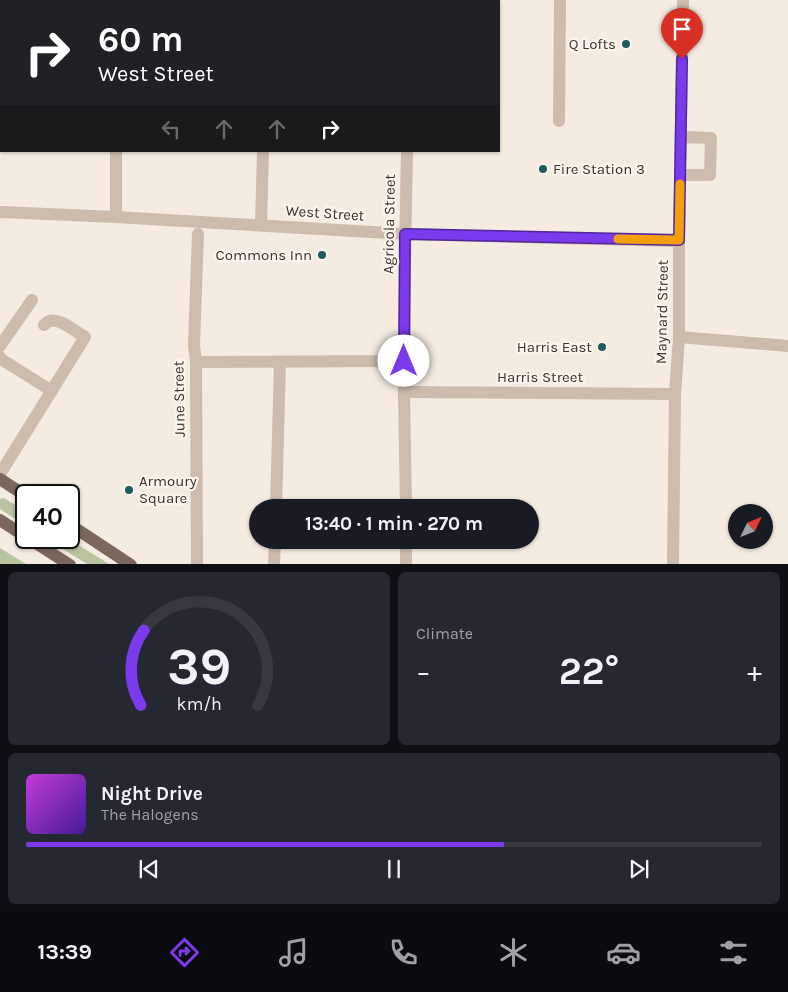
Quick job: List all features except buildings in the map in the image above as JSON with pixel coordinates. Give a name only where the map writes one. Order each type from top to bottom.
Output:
[{"type":"main road","points":[[0,479],[15,489]]},
{"type":"main road","points":[[0,520],[15,529]]},
{"type":"main road","points":[[80,531],[131,564]]},
{"type":"main road","points":[[46,549],[70,564]]},
{"type":"street","points":[[559,121],[560,0]]},
{"type":"street","name":"Maynard Street","points":[[673,564],[675,394],[679,337],[683,0]]},
{"type":"street","points":[[680,175],[710,175],[711,147],[711,138],[681,137]]},
{"type":"street","points":[[116,152],[116,217]]},
{"type":"street","points":[[261,225],[263,152]]},
{"type":"street","name":"Agricola Street","points":[[406,499],[404,361],[407,152]]},
{"type":"street","name":"West Street","points":[[0,212],[405,234],[679,240]]},
{"type":"street","name":"June Street","points":[[198,234],[194,345],[196,362],[198,564]]},
{"type":"street","points":[[0,346],[32,300]]},
{"type":"street","points":[[0,474],[84,337],[60,322],[52,320],[44,325]]},
{"type":"street","points":[[679,337],[788,346]]},
{"type":"street","points":[[0,357],[52,391]]},
{"type":"street","points":[[196,362],[404,361]]},
{"type":"street","points":[[276,499],[280,362]]},
{"type":"street","name":"Harris Street","points":[[404,392],[675,394]]},
{"type":"street","points":[[274,564],[275,549]]},
{"type":"street","points":[[406,549],[406,564]]},
{"type":"green space","points":[[4,498],[15,505],[15,519],[0,509],[0,499]]},
{"type":"green space","points":[[80,546],[109,564],[87,564],[63,549],[80,549]]},
{"type":"green space","points":[[0,548],[26,564],[0,564]]},
{"type":"slow traffic","points":[[618,239],[679,240],[680,184]]},
{"type":"place","name":"Q Lofts","points":[[626,44]]},
{"type":"place","name":"Fire Station 3","points":[[543,169]]},
{"type":"place","name":"Commons Inn","points":[[322,255]]},
{"type":"place","name":"Harris East","points":[[602,347]]},
{"type":"place","name":"Armoury Square","points":[[129,490]]},
{"type":"route","points":[[404,361],[405,234],[679,240],[682,59]]}]
